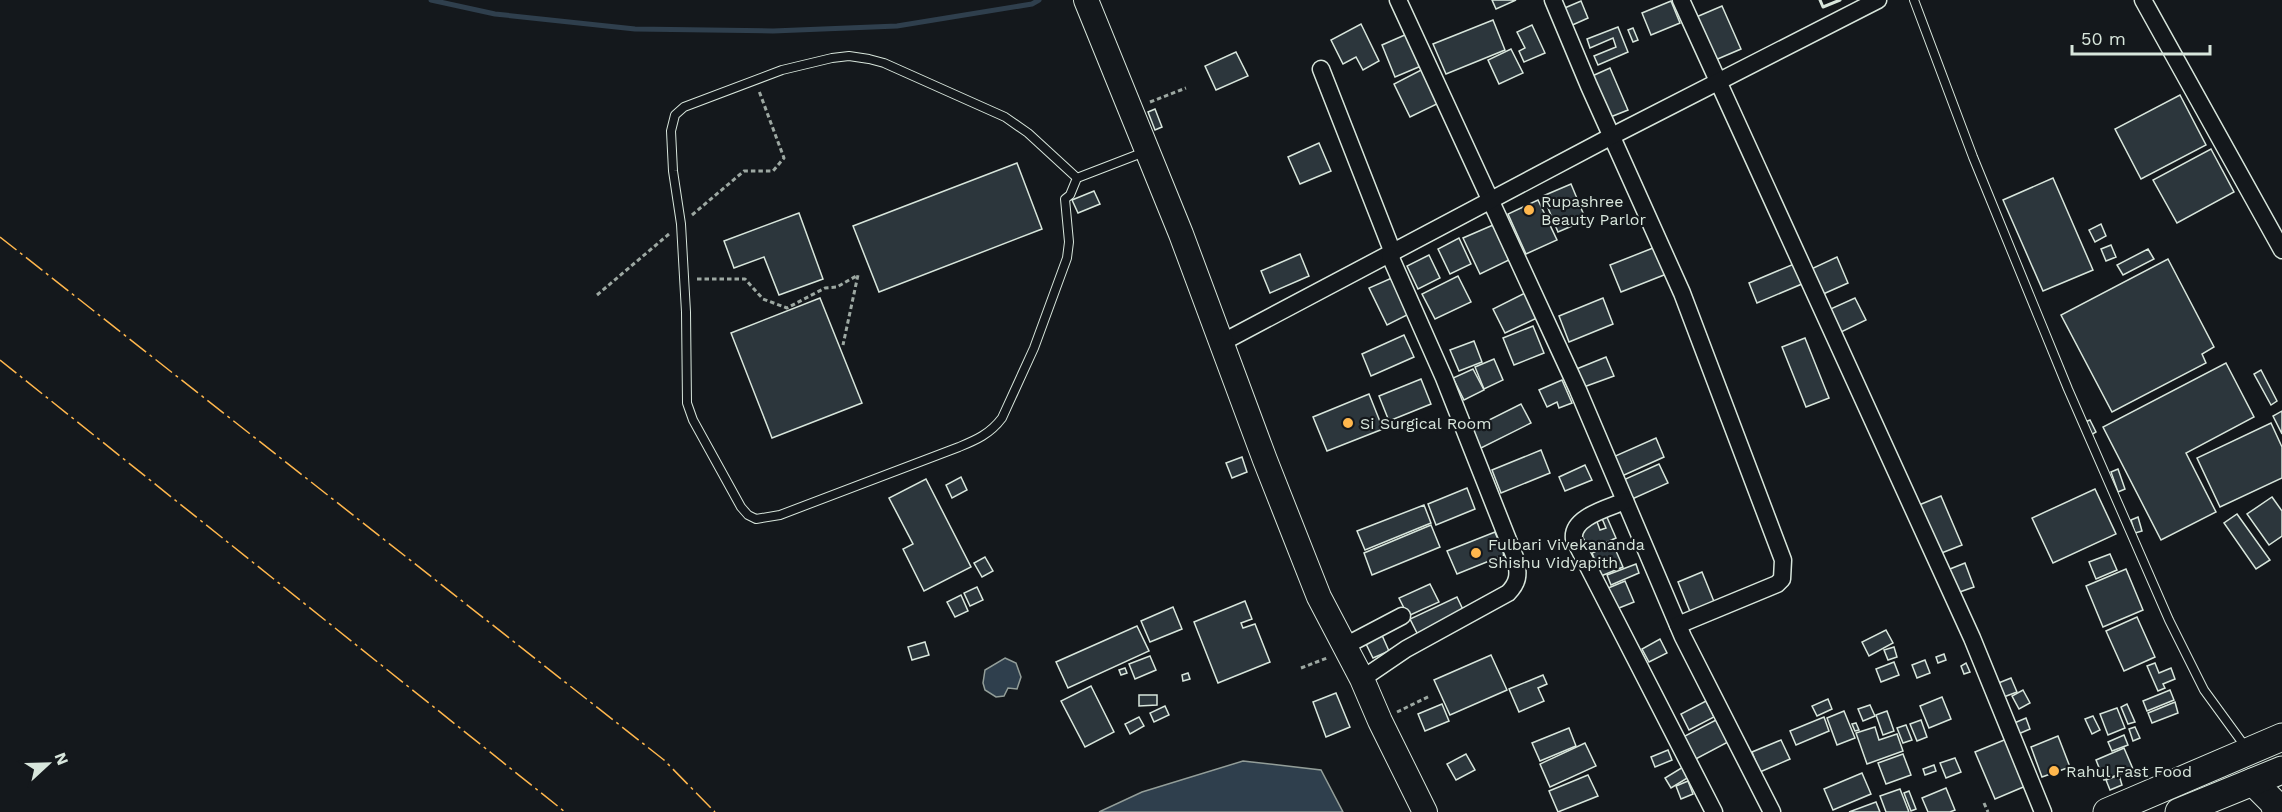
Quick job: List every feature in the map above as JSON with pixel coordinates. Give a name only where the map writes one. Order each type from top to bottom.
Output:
[{"type":"highway","points":[[2107,812],[2282,737]]},
{"type":"highway","points":[[2179,812],[2282,770]]},
{"type":"highway","points":[[2253,782],[2273,802],[2277,812]]},
{"type":"main road","points":[[1086,0],[1223,342],[1264,460],[1319,597],[1344,649],[1362,679],[1425,812]]},
{"type":"street","points":[[1398,0],[1578,390],[1678,626],[1772,812]]},
{"type":"street","points":[[1553,0],[1682,292],[1783,560],[1782,579],[1777,584],[1678,626]]},
{"type":"street","points":[[1681,0],[1972,638],[2043,812]]},
{"type":"street","points":[[1223,342],[1612,136],[1878,0]]},
{"type":"street","points":[[2143,0],[2282,250]]},
{"type":"street","points":[[1321,69],[1391,254],[1444,378],[1516,560],[1518,576],[1515,586],[1508,593],[1406,649],[1362,679]]},
{"type":"street","points":[[1625,501],[1585,519],[1577,525],[1573,533],[1574,539],[1714,812]]},
{"type":"street","points":[[1344,649],[1402,616]]},
{"type":"lane","points":[[1914,0],[1973,157],[2068,389],[2169,620],[2204,690],[2248,752]]},
{"type":"lane","points":[[1077,178],[1028,132],[1005,117],[884,63],[859,57],[832,58],[754,80],[684,107],[675,115],[672,123],[673,171],[681,224],[686,312],[686,393],[689,410],[741,507],[748,515],[756,519],[767,519],[979,439],[995,427],[1002,418],[1034,348],[1067,258],[1069,242],[1065,200],[1070,195],[1077,178],[1148,151]]},
{"type":"path","points":[[754,80],[784,158]]},
{"type":"path","points":[[1132,110],[1186,88]]},
{"type":"path","points":[[683,279],[745,279],[763,299],[787,308],[825,288],[837,287],[858,275],[843,345]]},
{"type":"path","points":[[1300,668],[1344,649]]},
{"type":"path","points":[[1380,721],[1430,696]]},
{"type":"path","points":[[1984,802],[1988,812]]},
{"type":"water","points":[[1005,658],[1016,663],[1021,677],[1017,689],[1008,688],[1004,696],[996,697],[985,690],[983,683],[985,670]]},
{"type":"water","points":[[1243,761],[1321,770],[1343,812],[1099,812],[1142,792]]},
{"type":"building","points":[[1492,0],[1516,0],[1496,9]]},
{"type":"building","points":[[1581,1],[1588,18],[1568,27],[1560,10]]},
{"type":"building","points":[[1671,1],[1680,23],[1651,35],[1642,13]]},
{"type":"building","points":[[1722,6],[1741,49],[1713,61],[1694,18]]},
{"type":"building","points":[[1493,20],[1505,50],[1446,74],[1433,44]]},
{"type":"building","points":[[1361,24],[1379,61],[1363,70],[1356,57],[1343,64],[1331,40]]},
{"type":"building","points":[[1532,25],[1545,53],[1524,62],[1519,51],[1525,48],[1517,32]]},
{"type":"building","points":[[1618,27],[1628,52],[1598,65],[1594,56],[1616,47],[1613,38],[1590,48],[1587,39]]},
{"type":"building","points":[[1633,28],[1638,40],[1633,42],[1628,30]]},
{"type":"building","points":[[1407,34],[1421,66],[1395,77],[1382,45]]},
{"type":"building","points":[[1511,49],[1523,73],[1499,84],[1488,60]]},
{"type":"building","points":[[1236,52],[1248,76],[1216,90],[1205,66]]},
{"type":"building","points":[[1425,68],[1441,102],[1410,117],[1394,84]]},
{"type":"building","points":[[1610,68],[1628,110],[1608,118],[1590,77]]},
{"type":"building","points":[[2180,95],[2206,145],[2141,179],[2115,129]]},
{"type":"building","points":[[1155,109],[1162,127],[1155,130],[1148,112]]},
{"type":"building","points":[[1319,143],[1331,171],[1300,184],[1288,157]]},
{"type":"building","points":[[2211,149],[2234,192],[2177,223],[2153,180]]},
{"type":"building","points":[[1017,163],[1042,229],[879,292],[853,226]]},
{"type":"building","points":[[2053,178],[2093,270],[2043,291],[2003,200]]},
{"type":"building","points":[[1571,184],[1586,220],[1558,232],[1543,196]]},
{"type":"building","points":[[1094,191],[1100,204],[1078,213],[1072,200]]},
{"type":"building","points":[[1538,200],[1557,240],[1526,254],[1508,214]]},
{"type":"building","points":[[799,213],[823,279],[779,295],[764,257],[734,268],[724,241]]},
{"type":"building","points":[[2101,224],[2106,236],[2095,242],[2089,230]]},
{"type":"building","points":[[1493,225],[1509,260],[1480,274],[1463,238]]},
{"type":"building","points":[[1459,238],[1471,264],[1450,274],[1438,249]]},
{"type":"building","points":[[2111,245],[2116,257],[2106,261],[2101,249]]},
{"type":"building","points":[[1658,246],[1669,273],[1621,292],[1610,265]]},
{"type":"building","points":[[2148,249],[2154,259],[2123,275],[2117,265]]},
{"type":"building","points":[[1300,254],[1309,276],[1270,293],[1261,271]]},
{"type":"building","points":[[1429,255],[1440,278],[1418,289],[1407,266]]},
{"type":"building","points":[[1837,257],[1848,283],[1821,295],[1809,270]]},
{"type":"building","points":[[2168,259],[2214,347],[2202,354],[2206,363],[2112,412],[2061,315]]},
{"type":"building","points":[[1794,264],[1802,284],[1757,303],[1749,283]]},
{"type":"building","points":[[1458,276],[1471,302],[1435,319],[1422,294]]},
{"type":"building","points":[[1394,277],[1411,313],[1387,325],[1369,288]]},
{"type":"building","points":[[1525,293],[1537,318],[1505,333],[1493,309]]},
{"type":"building","points":[[820,298],[862,403],[772,438],[731,333]]},
{"type":"building","points":[[1603,298],[1613,324],[1569,342],[1559,316]]},
{"type":"building","points":[[1855,298],[1866,320],[1837,334],[1826,311]]},
{"type":"building","points":[[1533,326],[1544,353],[1514,365],[1503,338]]},
{"type":"building","points":[[1404,335],[1414,357],[1371,376],[1362,354]]},
{"type":"building","points":[[1805,338],[1829,398],[1806,407],[1782,347]]},
{"type":"building","points":[[1474,341],[1482,362],[1459,371],[1450,350]]},
{"type":"building","points":[[1606,357],[1614,376],[1581,388],[1574,370]]},
{"type":"building","points":[[1494,359],[1503,380],[1484,389],[1475,367]]},
{"type":"building","points":[[2226,363],[2254,417],[2186,453],[2216,512],[2161,540],[2103,427]]},
{"type":"building","points":[[1473,369],[1484,390],[1464,400],[1453,378]]},
{"type":"building","points":[[2261,370],[2277,401],[2271,405],[2254,374]]},
{"type":"building","points":[[1421,379],[1431,404],[1389,421],[1379,396]]},
{"type":"building","points":[[1562,380],[1572,403],[1559,408],[1557,402],[1547,407],[1539,390]]},
{"type":"building","name":"Si Surgical Room","points":[[1369,394],[1383,429],[1327,451],[1313,417]]},
{"type":"building","points":[[1521,404],[1531,423],[1479,449],[1469,430]]},
{"type":"building","points":[[2282,411],[2282,434],[2273,416]]},
{"type":"building","points":[[2090,420],[2096,432],[2091,435],[2085,422]]},
{"type":"building","points":[[2271,423],[2282,447],[2282,478],[2220,507],[2197,458]]},
{"type":"building","points":[[1656,438],[1664,457],[1622,476],[1613,457]]},
{"type":"building","points":[[1541,450],[1550,473],[1501,493],[1492,470]]},
{"type":"building","points":[[1242,457],[1247,472],[1232,478],[1226,463]]},
{"type":"building","points":[[1659,464],[1668,483],[1630,500],[1621,481]]},
{"type":"building","points":[[1585,465],[1592,480],[1565,491],[1559,477]]},
{"type":"building","points":[[2118,469],[2125,489],[2118,492],[2111,472]]},
{"type":"building","points":[[961,477],[967,490],[952,498],[946,485]]},
{"type":"building","points":[[926,479],[971,567],[924,591],[903,549],[913,544],[889,498]]},
{"type":"building","points":[[1467,488],[1475,509],[1436,525],[1428,504]]},
{"type":"building","points":[[2095,489],[2116,534],[2053,563],[2032,518]]},
{"type":"building","points":[[1941,496],[1962,545],[1939,554],[1919,505]]},
{"type":"building","points":[[2272,497],[2282,511],[2282,536],[2269,545],[2247,514]]},
{"type":"building","points":[[1424,505],[1431,523],[1365,550],[1357,531]]},
{"type":"building","points":[[2237,514],[2270,560],[2256,569],[2224,523]]},
{"type":"building","points":[[1606,515],[1616,538],[1584,552],[1576,527],[1596,519],[1600,530],[1606,528],[1601,516]]},
{"type":"building","points":[[2138,517],[2142,531],[2135,533],[2131,520]]},
{"type":"building","points":[[1431,525],[1440,547],[1372,575],[1364,553]]},
{"type":"building","name":"Fulbari Vivekananda Shishu Vidyapith","points":[[1495,532],[1504,555],[1457,574],[1447,551]]},
{"type":"building","points":[[1613,544],[1623,567],[1601,576],[1592,553]]},
{"type":"building","points":[[2110,554],[2117,570],[2096,579],[2089,562]]},
{"type":"building","points":[[985,557],[993,571],[982,577],[974,563]]},
{"type":"building","points":[[1965,563],[1974,587],[1954,594],[1945,571]]},
{"type":"building","points":[[1636,564],[1639,573],[1611,585],[1607,575]]},
{"type":"building","points":[[2126,569],[2143,610],[2103,627],[2086,586]]},
{"type":"building","points":[[1702,572],[1715,604],[1691,614],[1678,582]]},
{"type":"building","points":[[1625,581],[1634,602],[1614,610],[1606,589]]},
{"type":"building","points":[[1430,584],[1439,602],[1408,616],[1399,598]]},
{"type":"building","points":[[977,587],[983,600],[970,606],[964,593]]},
{"type":"building","points":[[961,595],[968,611],[955,617],[947,602]]},
{"type":"building","points":[[1457,597],[1465,614],[1418,635],[1410,619]]},
{"type":"building","points":[[1245,601],[1252,619],[1241,623],[1243,628],[1255,624],[1270,662],[1218,683],[1194,622]]},
{"type":"building","points":[[1173,607],[1182,629],[1150,642],[1141,621]]},
{"type":"building","points":[[2137,617],[2155,657],[2124,671],[2106,631]]},
{"type":"building","points":[[1137,626],[1149,651],[1068,688],[1056,662]]},
{"type":"building","points":[[1886,630],[1893,643],[1869,656],[1862,642]]},
{"type":"building","points":[[1381,633],[1389,651],[1373,658],[1364,640]]},
{"type":"building","points":[[1660,639],[1667,653],[1649,662],[1642,649]]},
{"type":"building","points":[[925,642],[929,655],[912,660],[908,647]]},
{"type":"building","points":[[1894,647],[1897,657],[1888,660],[1884,650]]},
{"type":"building","points":[[1944,654],[1946,660],[1938,663],[1936,657]]},
{"type":"building","points":[[1491,655],[1507,690],[1450,715],[1434,680]]},
{"type":"building","points":[[1150,656],[1156,670],[1135,679],[1129,664]]},
{"type":"building","points":[[1925,660],[1930,673],[1917,678],[1912,665]]},
{"type":"building","points":[[1894,662],[1899,675],[1881,682],[1876,669]]},
{"type":"building","points":[[1966,663],[1970,672],[1964,674],[1961,666]]},
{"type":"building","points":[[2155,663],[2159,673],[2171,668],[2175,679],[2163,684],[2165,688],[2158,691],[2147,666]]},
{"type":"building","points":[[1125,668],[1127,673],[1121,675],[1119,670]]},
{"type":"building","points":[[1188,673],[1190,679],[1183,681],[1182,675]]},
{"type":"building","points":[[1543,675],[1547,684],[1538,688],[1544,701],[1519,712],[1509,689]]},
{"type":"building","points":[[2011,678],[2017,692],[2001,698],[1996,684]]},
{"type":"building","points":[[1091,686],[1114,732],[1085,747],[1061,701]]},
{"type":"building","points":[[2023,690],[2030,703],[2019,709],[2012,696]]},
{"type":"building","points":[[2170,690],[2174,700],[2147,711],[2143,701]]},
{"type":"building","points":[[1336,693],[1350,727],[1326,737],[1313,702]]},
{"type":"building","points":[[1139,695],[1157,695],[1157,705],[1139,706]]},
{"type":"building","points":[[1942,697],[1951,719],[1929,728],[1920,706]]},
{"type":"building","points":[[1828,699],[1832,709],[1817,716],[1812,706]]},
{"type":"building","points":[[1706,701],[1714,717],[1689,730],[1681,714]]},
{"type":"building","points":[[2175,702],[2178,713],[2152,723],[2148,713]]},
{"type":"building","points":[[1442,704],[1449,721],[1425,731],[1418,714]]},
{"type":"building","points":[[2127,704],[2135,722],[2128,724],[2121,707]]},
{"type":"building","points":[[1870,705],[1875,716],[1863,721],[1858,709]]},
{"type":"building","points":[[1165,706],[1169,715],[1154,722],[1150,713]]},
{"type":"building","points":[[2117,708],[2125,728],[2108,735],[2100,714]]},
{"type":"building","points":[[1844,711],[1855,738],[1837,745],[1827,718]]},
{"type":"building","points":[[1887,711],[1894,731],[1883,735],[1876,715]]},
{"type":"building","points":[[2093,716],[2100,730],[2092,734],[2085,719]]},
{"type":"building","points":[[1139,717],[1144,726],[1130,734],[1125,724]]},
{"type":"building","points":[[1824,717],[1829,731],[1796,745],[1790,731]]},
{"type":"building","points":[[2026,718],[2030,729],[2016,735],[2012,724]]},
{"type":"building","points":[[1716,720],[1728,742],[1692,761],[1681,738]]},
{"type":"building","points":[[1921,720],[1927,737],[1917,741],[1910,724]]},
{"type":"building","points":[[1856,723],[1859,730],[1855,731],[1852,724]]},
{"type":"building","points":[[1906,725],[1912,740],[1903,743],[1897,728]]},
{"type":"building","points":[[1875,727],[1879,740],[1897,734],[1903,751],[1867,764],[1856,733]]},
{"type":"building","points":[[2135,727],[2140,738],[2133,741],[2129,729]]},
{"type":"building","points":[[1569,728],[1576,746],[1540,761],[1532,743]]},
{"type":"building","points":[[2124,735],[2128,745],[2112,751],[2108,742]]},
{"type":"building","points":[[2058,736],[2070,767],[2042,777],[2031,747]]},
{"type":"building","points":[[2009,738],[2028,785],[1995,799],[1975,752]]},
{"type":"building","points":[[1781,740],[1790,759],[1760,772],[1752,752]]},
{"type":"building","points":[[1585,743],[1596,766],[1550,787],[1540,764]]},
{"type":"building","points":[[2124,748],[2133,769],[2104,780],[2096,760]]},
{"type":"building","points":[[1668,750],[1672,760],[1655,767],[1651,757]]},
{"type":"building","points":[[1466,754],[1475,770],[1456,780],[1447,764]]},
{"type":"building","points":[[1903,754],[1911,775],[1886,784],[1878,763]]},
{"type":"building","points":[[1955,758],[1961,772],[1946,778],[1940,763]]},
{"type":"building","points":[[1934,765],[1936,771],[1925,775],[1923,769]]},
{"type":"building","points":[[1683,767],[1689,777],[1671,788],[1665,778]]},
{"type":"building","points":[[1862,773],[1871,794],[1833,810],[1824,789]]},
{"type":"building","points":[[1588,775],[1598,796],[1558,812],[1549,791]]},
{"type":"building","points":[[2119,775],[2122,785],[2110,790],[2106,780]]},
{"type":"building","points":[[1688,781],[1693,794],[1681,799],[1676,786]]},
{"type":"building","points":[[1946,788],[1955,810],[1928,812],[1922,798]]},
{"type":"building","points":[[1900,789],[1909,812],[1886,812],[1880,796]]},
{"type":"building","points":[[1909,791],[1916,809],[1911,811],[1904,793]]},
{"type":"building","points":[[1876,802],[1880,812],[1849,812]]},
{"type":"waterway","points":[[431,0],[495,14],[635,29],[773,31],[897,26],[1032,4],[1039,0]]},
{"type":"wall","points":[[1820,0],[1823,7],[1840,0]]},
{"type":"power","points":[[0,237],[664,760],[715,812]]},
{"type":"power","points":[[0,360],[565,812]]},
{"type":"place","name":"Rupashree Beauty Parlor","points":[[1529,210]]},
{"type":"place","name":"Si Surgical Room","points":[[1348,423]]},
{"type":"place","name":"Fulbari Vivekananda Shishu Vidyapith","points":[[1476,553]]},
{"type":"place","name":"Rahul Fast Food","points":[[2054,771]]}]
